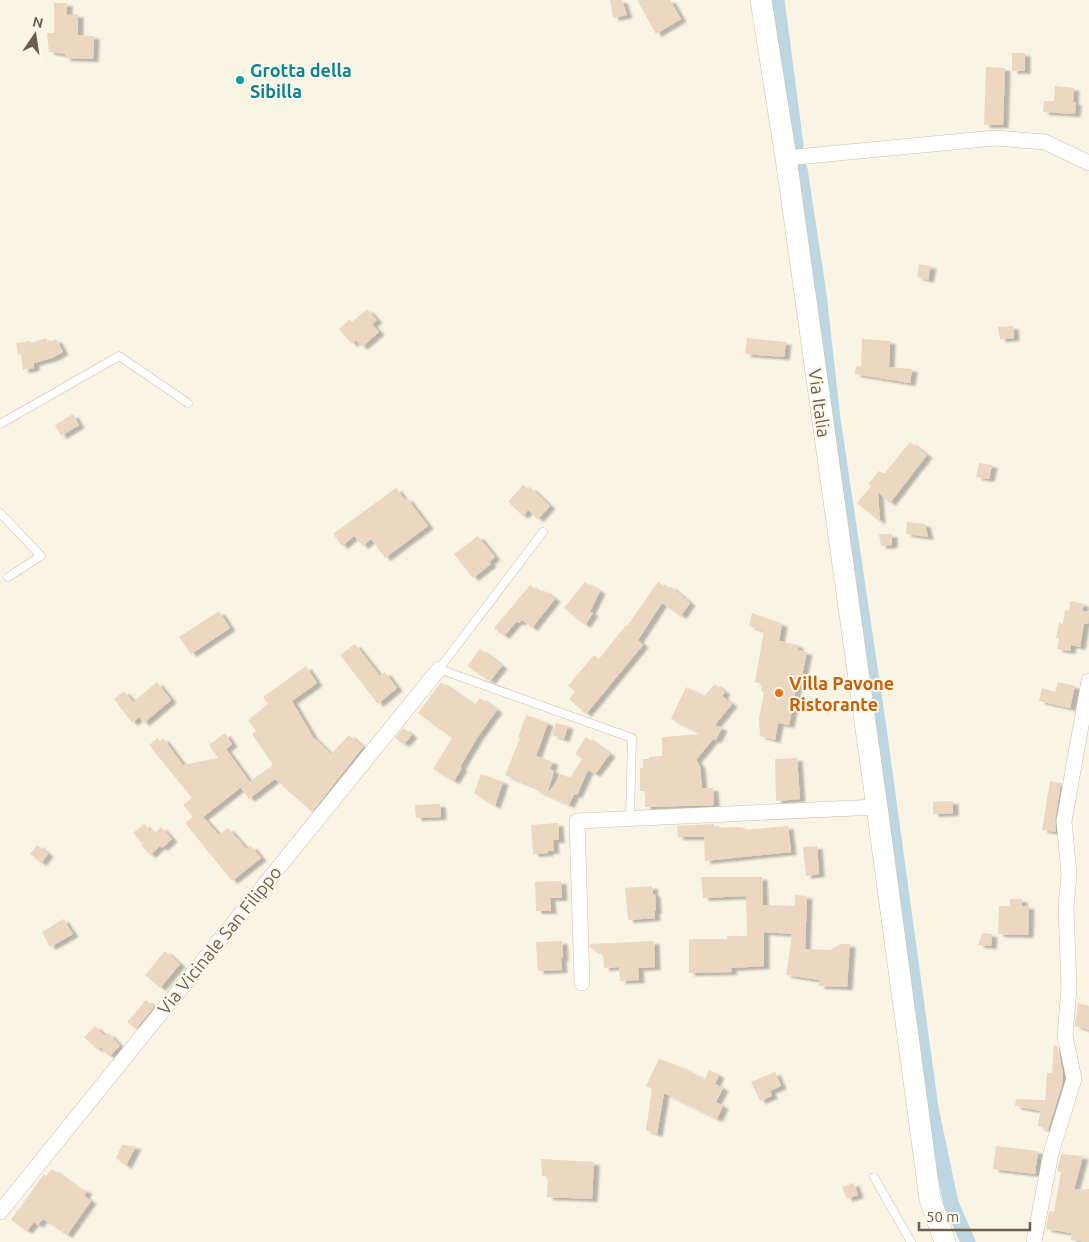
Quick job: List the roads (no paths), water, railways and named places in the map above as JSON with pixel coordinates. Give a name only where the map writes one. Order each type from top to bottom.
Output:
[{"type":"street","name":"Via Italia","points":[[761,0],[786,158],[930,1200],[945,1242]]},
{"type":"street","points":[[786,158],[995,138],[1045,142],[1089,163]]},
{"type":"street","name":"Via Vicinale San Filippo","points":[[0,1212],[439,669]]},
{"type":"street","points":[[1034,1242],[1051,1152],[1074,1079],[1065,1036],[1068,988],[1066,907],[1069,874],[1064,821],[1089,681]]},
{"type":"street","points":[[582,983],[577,821],[630,817],[877,807]]},
{"type":"lane","points":[[0,424],[119,356],[188,403]]},
{"type":"lane","points":[[0,513],[41,556],[8,577]]},
{"type":"lane","points":[[543,532],[439,669],[632,738],[630,817]]},
{"type":"lane","points":[[874,1177],[911,1242]]},
{"type":"waterway","points":[[777,0],[796,145]]},
{"type":"waterway","points":[[800,169],[819,294],[833,419],[877,714],[931,1108],[951,1203],[968,1242]]},
{"type":"place","name":"Grotta della Sibilla","points":[[240,80]]},
{"type":"place","name":"Villa Pavone Ristorante","points":[[779,693]]}]
